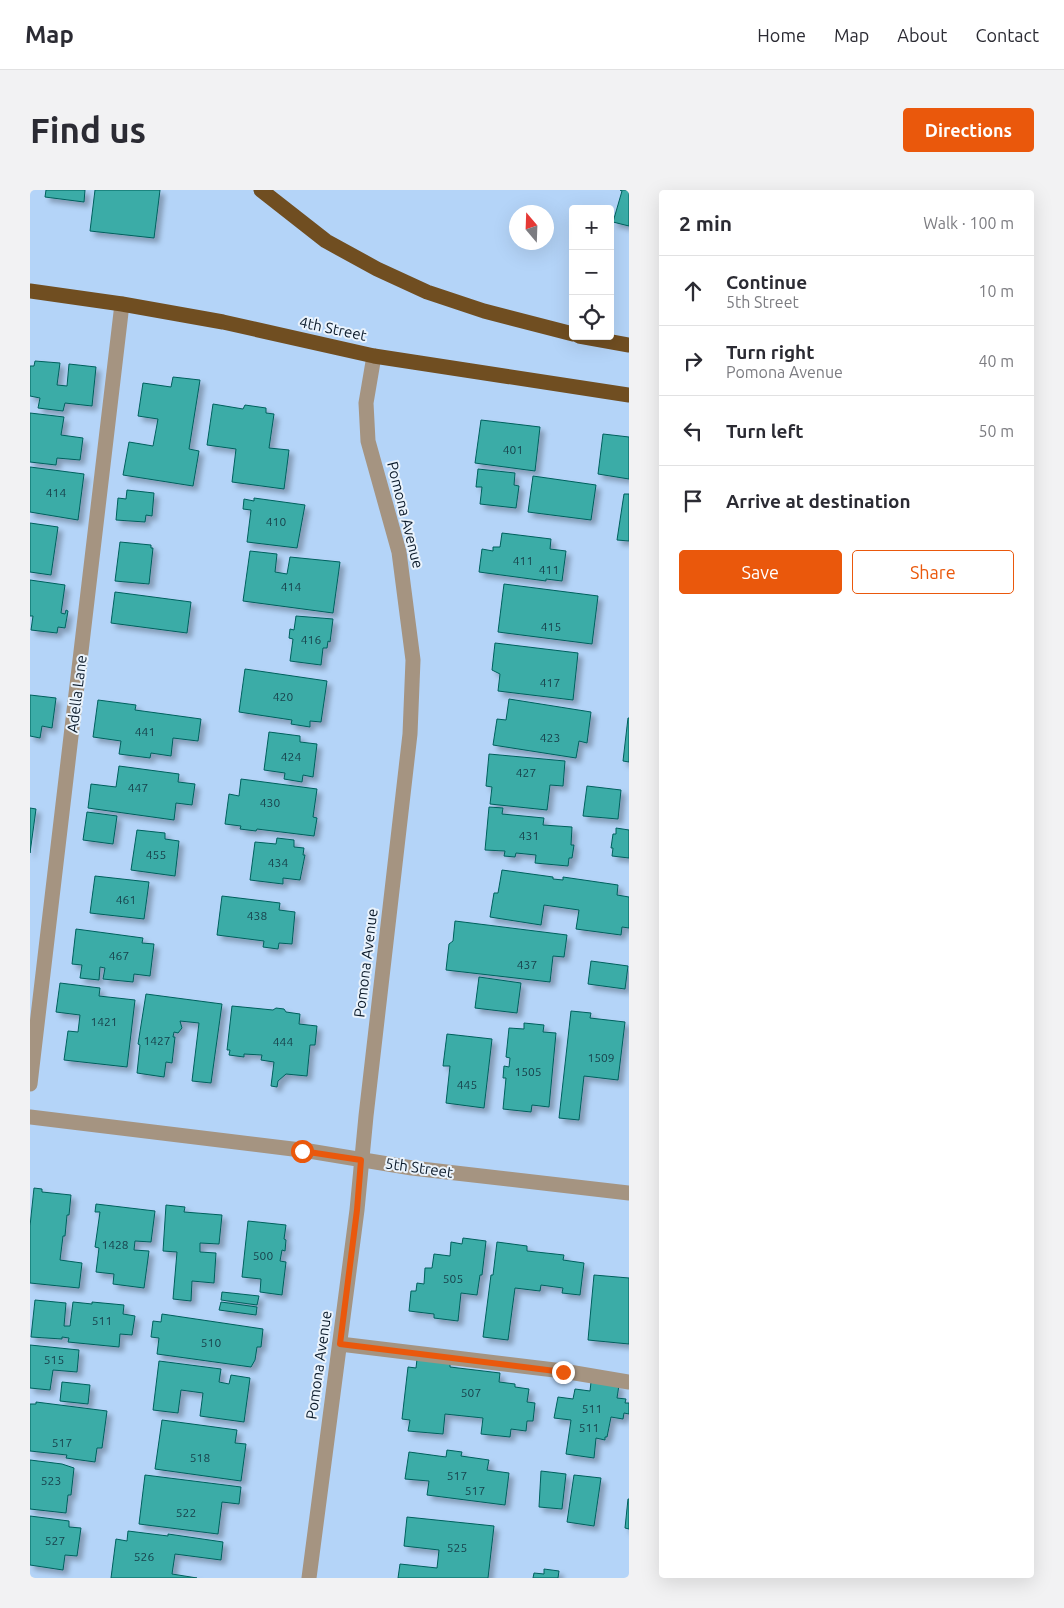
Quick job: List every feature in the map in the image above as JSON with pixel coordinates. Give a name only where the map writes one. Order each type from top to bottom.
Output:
[{"type":"highway","points":[[261,190],[326,241],[377,269],[427,292],[484,311],[569,333]]},
{"type":"highway","name":"4th Street","points":[[30,291],[122,304],[222,322],[374,356],[629,396]]},
{"type":"highway","points":[[601,340],[629,345]]},
{"type":"street","name":"Adella Lane","points":[[30,1084],[122,304]]},
{"type":"street","name":"Pomona Avenue","points":[[308,1578],[357,1210],[361,1160],[410,734],[413,660],[399,552],[368,441],[366,404],[374,356]]},
{"type":"street","name":"5th Street","points":[[30,1117],[309,1151],[402,1167],[629,1190]]},
{"type":"street","points":[[340,1344],[629,1382]]},
{"type":"building","points":[[46,190],[85,190],[84,202],[45,197]]},
{"type":"building","points":[[95,190],[160,190],[154,238],[90,231]]},
{"type":"building","points":[[620,190],[629,190],[629,226],[614,222],[622,191]]},
{"type":"building","points":[[35,361],[60,363],[57,385],[67,386],[69,364],[96,367],[92,406],[65,403],[63,411],[38,408],[40,398],[30,396],[30,366],[34,366]]},
{"type":"building","points":[[173,377],[200,380],[189,449],[199,451],[193,486],[123,475],[129,442],[153,446],[158,419],[138,416],[143,383],[171,387]]},
{"type":"building","points":[[213,404],[243,409],[245,405],[266,408],[266,413],[274,414],[269,448],[289,450],[284,489],[232,482],[236,449],[207,445]]},
{"type":"building","points":[[30,413],[64,417],[61,435],[83,438],[80,460],[57,458],[56,465],[30,462]]},
{"type":"building","points":[[481,420],[540,427],[535,471],[475,463]]},
{"type":"building","points":[[603,434],[629,437],[629,479],[598,474]]},
{"type":"building","points":[[30,467],[84,474],[78,520],[30,512]]},
{"type":"building","points":[[478,469],[515,473],[514,485],[519,486],[516,508],[480,504],[482,487],[476,487]]},
{"type":"building","points":[[533,476],[596,485],[591,520],[528,512]]},
{"type":"building","points":[[127,490],[154,493],[152,516],[146,515],[145,522],[116,520],[118,498],[126,499]]},
{"type":"building","points":[[624,494],[629,494],[629,541],[617,540]]},
{"type":"building","points":[[254,498],[305,505],[297,548],[247,542],[251,510],[243,509],[244,499],[254,501]]},
{"type":"building","points":[[30,523],[58,527],[51,575],[30,572]]},
{"type":"building","points":[[502,533],[551,539],[550,549],[566,551],[562,581],[546,579],[546,581],[479,572],[482,549],[493,551],[493,547],[500,547]]},
{"type":"building","points":[[120,542],[151,545],[151,548],[153,548],[149,584],[115,581]]},
{"type":"building","points":[[250,551],[277,554],[275,572],[287,574],[290,557],[340,562],[333,613],[243,601]]},
{"type":"building","points":[[30,580],[65,585],[61,613],[65,614],[66,610],[68,611],[65,628],[58,627],[57,633],[31,630],[33,616],[30,616]]},
{"type":"building","points":[[504,584],[598,596],[592,644],[498,632]]},
{"type":"building","points":[[115,592],[191,602],[187,633],[111,623]]},
{"type":"building","points":[[296,616],[333,619],[330,642],[328,641],[327,648],[323,648],[321,665],[290,661],[293,639],[289,638],[290,629],[294,630]]},
{"type":"building","points":[[495,643],[578,653],[573,700],[498,691],[500,674],[492,670]]},
{"type":"building","points":[[245,669],[327,681],[321,722],[310,721],[310,727],[291,724],[292,720],[239,712]]},
{"type":"building","points":[[30,695],[56,698],[52,728],[42,726],[40,738],[30,736]]},
{"type":"building","points":[[509,699],[591,712],[587,743],[579,741],[576,758],[493,745],[497,719],[506,720]]},
{"type":"building","points":[[98,700],[136,705],[135,710],[201,719],[198,741],[173,738],[171,756],[151,753],[150,758],[119,754],[121,741],[93,737]]},
{"type":"building","points":[[629,718],[629,762],[623,761]]},
{"type":"building","points":[[269,732],[300,736],[300,742],[317,744],[313,777],[303,775],[302,782],[284,779],[285,773],[264,770]]},
{"type":"building","points":[[489,754],[565,761],[563,786],[550,785],[547,810],[490,804],[492,787],[486,786]]},
{"type":"building","points":[[119,766],[179,774],[178,782],[195,784],[192,805],[176,803],[174,820],[88,808],[91,784],[116,787]]},
{"type":"building","points":[[241,779],[317,789],[313,817],[317,818],[314,836],[257,829],[256,831],[240,829],[241,826],[225,824],[229,794],[239,796]]},
{"type":"building","points":[[587,786],[621,790],[618,819],[583,816]]},
{"type":"building","points":[[489,807],[503,808],[502,814],[544,818],[543,825],[572,827],[571,845],[574,845],[572,858],[569,858],[568,866],[535,863],[536,855],[516,853],[515,857],[504,856],[505,851],[485,850]]},
{"type":"building","points":[[30,808],[36,809],[30,853]]},
{"type":"building","points":[[87,812],[117,816],[113,844],[83,840]]},
{"type":"building","points":[[616,828],[629,830],[629,858],[612,856],[613,834],[616,834]]},
{"type":"building","points":[[137,830],[165,833],[165,839],[179,841],[175,876],[131,870]]},
{"type":"building","points":[[277,838],[294,840],[294,847],[304,848],[303,855],[305,855],[300,880],[283,878],[283,884],[250,880],[255,842],[276,844]]},
{"type":"building","points":[[502,870],[553,877],[553,879],[563,880],[563,877],[618,885],[617,895],[629,897],[629,928],[622,927],[621,935],[576,929],[579,910],[544,905],[541,925],[490,917],[494,893],[498,893]]},
{"type":"building","points":[[95,876],[149,882],[144,919],[90,913]]},
{"type":"building","points":[[222,896],[280,903],[279,910],[295,912],[292,944],[279,943],[278,949],[263,947],[264,941],[217,935]]},
{"type":"building","points":[[455,921],[567,935],[564,957],[553,956],[550,982],[446,970],[449,944],[453,941]]},
{"type":"building","points":[[76,929],[143,938],[142,943],[154,944],[150,976],[134,974],[133,982],[103,979],[105,968],[100,967],[99,980],[80,978],[82,965],[72,964]]},
{"type":"building","points":[[591,961],[628,966],[625,989],[588,984]]},
{"type":"building","points":[[479,977],[521,983],[517,1013],[475,1008]]},
{"type":"building","points":[[60,983],[100,988],[99,996],[135,1000],[127,1067],[64,1060],[68,1031],[78,1032],[80,1015],[56,1012]]},
{"type":"building","points":[[146,994],[222,1004],[211,1083],[192,1081],[199,1023],[180,1021],[182,1028],[178,1033],[174,1032],[173,1037],[175,1037],[172,1063],[166,1062],[164,1077],[137,1073],[140,1045],[138,1044]]},
{"type":"building","points":[[232,1006],[273,1010],[276,1008],[284,1009],[286,1012],[300,1014],[299,1024],[317,1026],[315,1045],[310,1045],[307,1076],[286,1074],[278,1081],[277,1087],[271,1086],[274,1062],[261,1060],[262,1055],[244,1054],[244,1057],[229,1055],[230,1050],[227,1050]]},
{"type":"building","points":[[571,1011],[591,1013],[590,1018],[625,1022],[618,1080],[584,1076],[579,1120],[559,1118]]},
{"type":"building","points":[[524,1023],[544,1025],[543,1032],[556,1033],[549,1107],[532,1105],[531,1112],[503,1109],[506,1078],[503,1078],[504,1066],[509,1067],[510,1058],[506,1057],[509,1028],[524,1029]]},
{"type":"building","points":[[447,1034],[492,1039],[484,1108],[446,1103],[450,1066],[443,1066]]},
{"type":"building","points":[[34,1188],[42,1189],[42,1192],[71,1195],[60,1260],[82,1263],[79,1288],[30,1283],[30,1226]]},
{"type":"building","points":[[96,1204],[155,1211],[151,1242],[135,1241],[134,1250],[149,1251],[144,1288],[113,1284],[114,1274],[96,1272],[99,1248],[95,1247],[100,1212],[95,1212]]},
{"type":"building","points":[[166,1205],[185,1207],[184,1212],[222,1215],[219,1244],[200,1243],[200,1252],[216,1253],[214,1283],[192,1281],[191,1301],[173,1299],[177,1252],[163,1251]]},
{"type":"building","points":[[248,1221],[286,1225],[285,1251],[282,1250],[280,1261],[286,1262],[282,1295],[260,1292],[261,1279],[242,1277]]},
{"type":"building","points":[[463,1238],[486,1241],[482,1275],[480,1275],[477,1295],[461,1293],[458,1321],[434,1318],[434,1314],[409,1311],[411,1291],[416,1291],[417,1283],[424,1284],[425,1268],[432,1268],[434,1254],[450,1256],[451,1242],[462,1244]]},
{"type":"building","points":[[497,1242],[527,1246],[527,1251],[564,1255],[563,1260],[584,1263],[580,1295],[562,1293],[563,1288],[541,1285],[540,1291],[515,1288],[508,1340],[483,1337]]},
{"type":"building","points":[[594,1275],[629,1278],[629,1344],[588,1340]]},
{"type":"building","points":[[222,1292],[259,1296],[257,1305],[221,1300]]},
{"type":"building","points":[[35,1300],[66,1303],[64,1326],[70,1326],[73,1302],[124,1305],[123,1314],[135,1316],[132,1335],[120,1334],[119,1347],[68,1342],[69,1338],[62,1337],[62,1339],[31,1337]]},
{"type":"building","points":[[221,1302],[257,1307],[256,1315],[219,1310]]},
{"type":"building","points":[[162,1314],[263,1329],[261,1347],[257,1347],[255,1360],[251,1367],[157,1354],[159,1338],[151,1337],[153,1321],[161,1322]]},
{"type":"building","points":[[30,1345],[79,1350],[77,1372],[53,1370],[50,1390],[30,1388]]},
{"type":"building","points":[[417,1359],[450,1363],[450,1367],[500,1373],[499,1382],[515,1384],[515,1387],[529,1389],[527,1402],[535,1403],[533,1421],[527,1421],[526,1431],[511,1429],[510,1437],[481,1434],[483,1418],[445,1414],[443,1434],[408,1431],[410,1420],[402,1419],[408,1367],[416,1368]]},
{"type":"building","points":[[159,1361],[221,1369],[219,1382],[229,1384],[231,1375],[250,1378],[244,1422],[200,1416],[203,1393],[181,1390],[178,1413],[153,1410]]},
{"type":"building","points":[[62,1382],[90,1385],[88,1404],[60,1401]]},
{"type":"building","points":[[591,1382],[619,1385],[617,1398],[626,1399],[625,1403],[629,1403],[629,1414],[624,1413],[623,1419],[611,1417],[605,1440],[596,1438],[594,1458],[566,1454],[571,1420],[554,1418],[558,1397],[573,1399],[575,1389],[590,1391]]},
{"type":"building","points":[[36,1402],[107,1411],[102,1448],[97,1448],[95,1462],[66,1458],[67,1455],[30,1451],[30,1404],[36,1404]]},
{"type":"building","points":[[162,1420],[237,1430],[235,1443],[246,1444],[241,1481],[155,1469]]},
{"type":"building","points":[[447,1450],[462,1452],[461,1456],[489,1460],[487,1470],[509,1473],[505,1505],[427,1495],[429,1481],[405,1479],[409,1452],[446,1457]]},
{"type":"building","points":[[30,1460],[62,1464],[74,1468],[71,1495],[68,1495],[66,1513],[30,1509]]},
{"type":"building","points":[[541,1471],[566,1474],[562,1509],[539,1507]]},
{"type":"building","points":[[145,1475],[241,1487],[239,1504],[222,1502],[218,1534],[139,1524]]},
{"type":"building","points":[[574,1475],[601,1478],[594,1526],[567,1522]]},
{"type":"building","points":[[629,1499],[629,1529],[625,1528]]},
{"type":"building","points":[[30,1516],[69,1521],[69,1527],[81,1528],[77,1556],[65,1555],[63,1570],[30,1565]]},
{"type":"building","points":[[407,1517],[494,1526],[488,1578],[398,1578],[400,1564],[437,1568],[439,1550],[404,1546]]},
{"type":"building","points":[[128,1531],[168,1536],[168,1534],[223,1542],[221,1560],[175,1554],[172,1574],[197,1578],[111,1578],[116,1539],[127,1541]]},
{"type":"building","points":[[544,1569],[559,1571],[558,1578],[533,1578],[534,1573],[544,1574]]},
{"type":"route","points":[[302,1151],[361,1160],[357,1210],[340,1344],[563,1372]]}]
